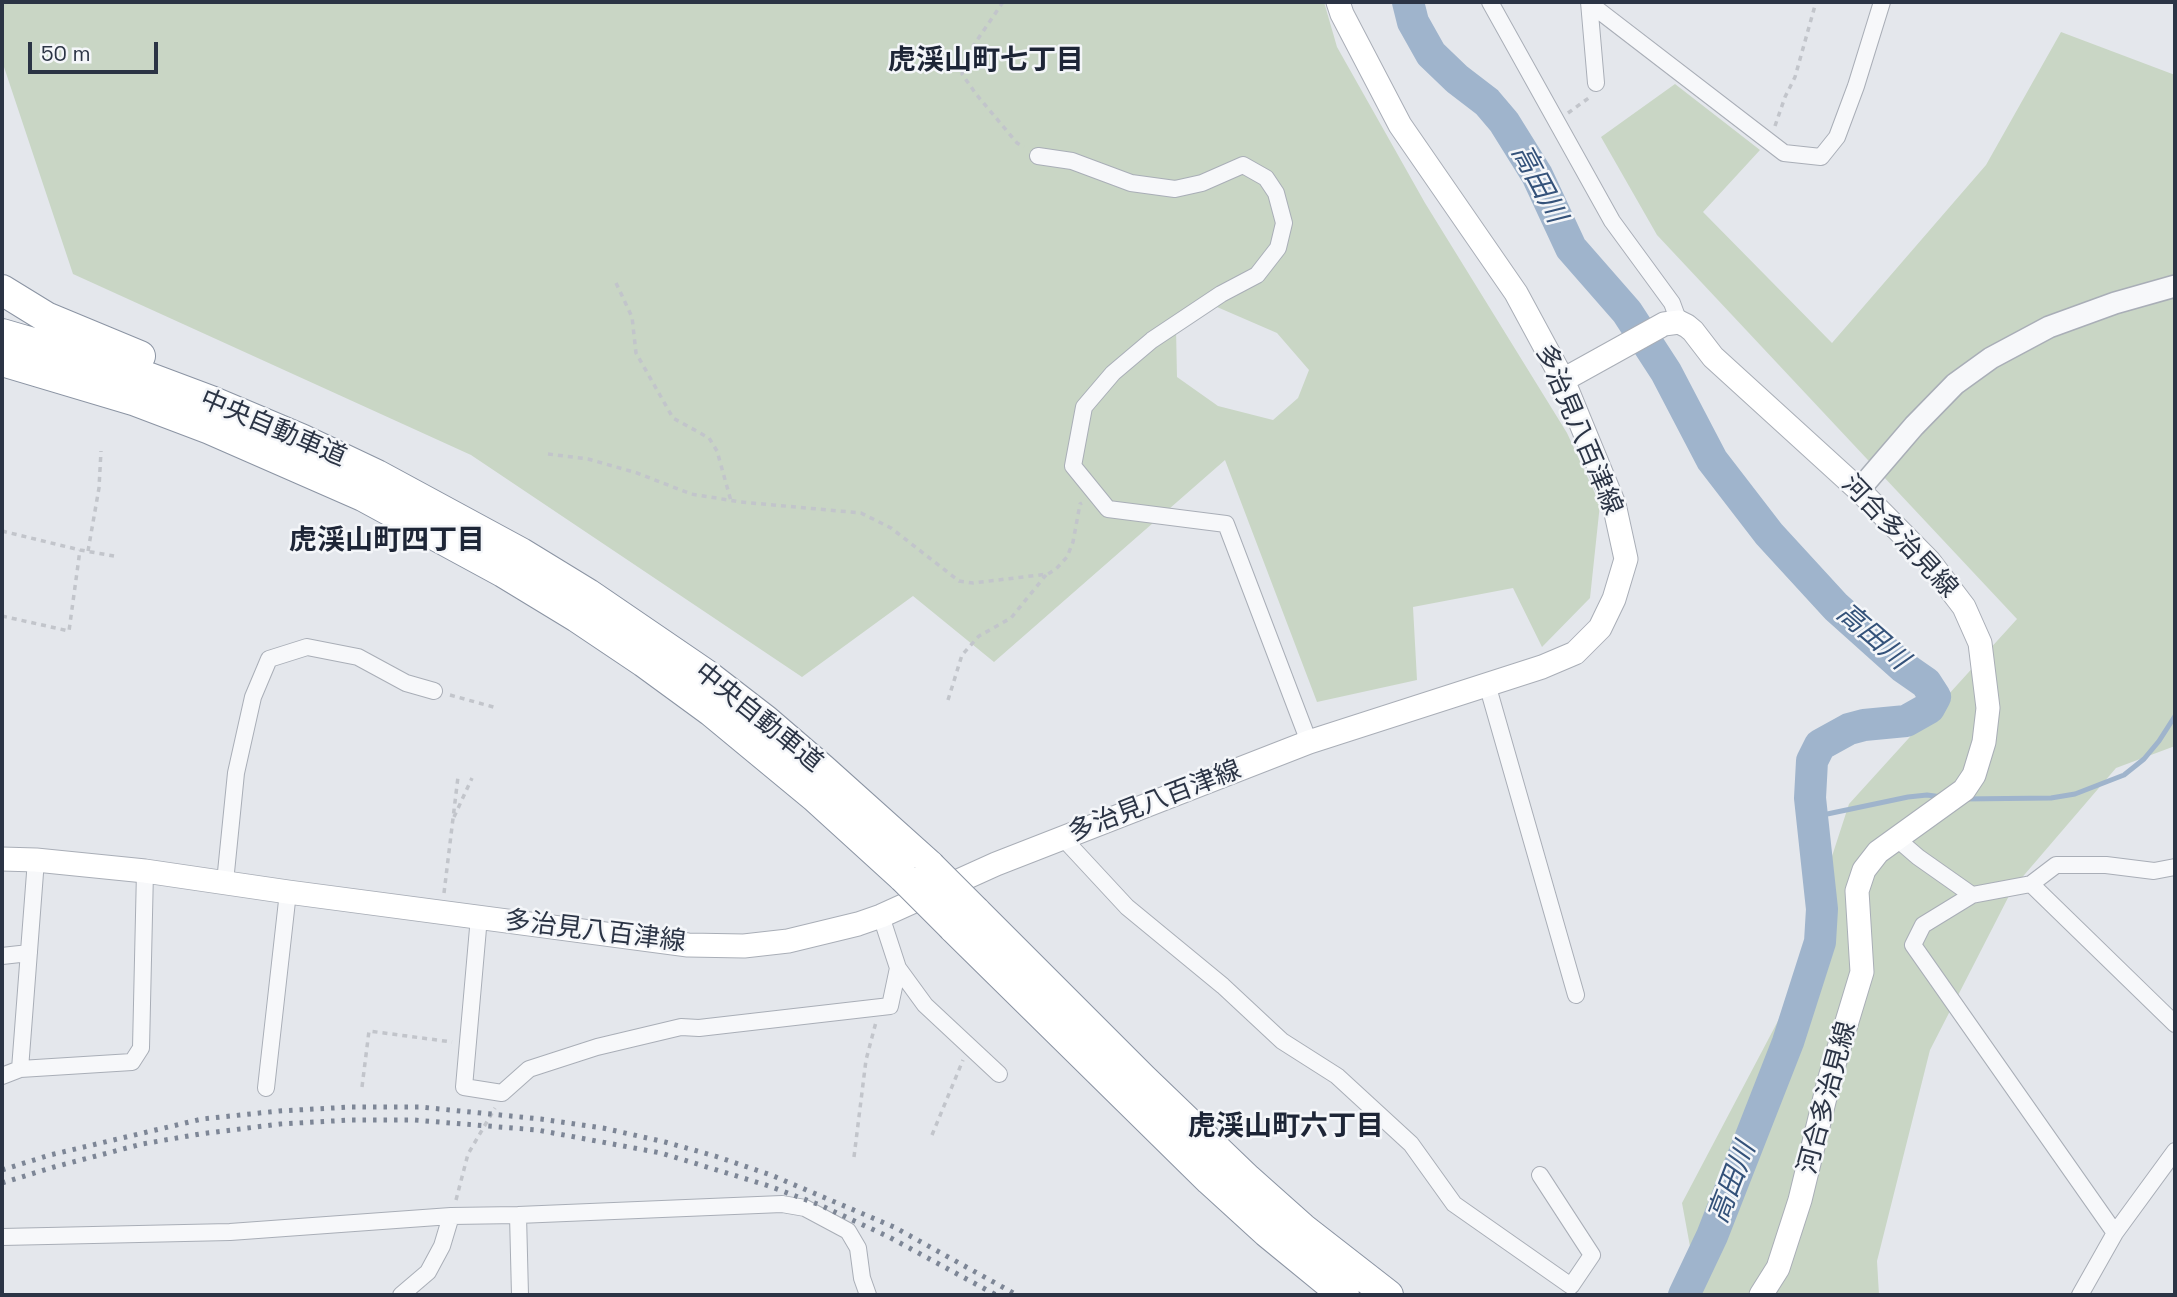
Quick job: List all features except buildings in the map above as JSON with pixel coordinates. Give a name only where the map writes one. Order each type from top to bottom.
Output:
[{"type":"highway","points":[[2,290],[46,317],[274,416],[336,448],[377,475]]},
{"type":"highway","name":"中央自動車道","points":[[2,334],[139,374],[211,401],[377,475],[521,553],[588,594],[698,669],[775,729],[964,919],[1210,1180],[1267,1232],[1344,1295]]},
{"type":"highway","name":"中央自動車道","points":[[2,361],[136,401],[211,429],[363,496],[503,572],[588,624],[710,711],[815,797],[917,872]]},
{"type":"highway","name":"中央自動車道","points":[[964,919],[1302,1228],[1388,1295]]},
{"type":"main road","name":"多治見八百津線","points":[[2,859],[145,871],[688,945],[744,946],[788,941],[881,916],[996,863],[1309,742],[1542,667],[1575,653],[1600,628],[1614,599],[1626,559],[1614,504],[1563,380],[1516,293],[1400,125],[1338,2]]},
{"type":"main road","points":[[1563,380],[1672,323]]},
{"type":"main road","name":"河合多治見線","points":[[1672,323],[1693,331],[1713,357],[1859,490],[1928,561],[1964,607],[1980,643],[1988,708],[1984,741],[1974,775],[1964,790],[1878,852],[1864,870],[1857,891],[1862,972],[1829,1081],[1800,1200],[1778,1268],[1761,1295]]},
{"type":"street","points":[[1490,2],[1612,222],[1672,303],[1672,323]]},
{"type":"street","points":[[1589,3],[1784,153],[1821,158],[1837,137],[1882,2]]},
{"type":"street","points":[[1589,3],[1597,83]]},
{"type":"street","points":[[1038,156],[1072,161],[1131,183],[1175,189],[1202,183],[1243,165],[1266,178],[1276,193],[1284,223],[1278,248],[1257,275],[1221,294],[1153,340],[1113,373],[1084,407],[1073,467],[1108,509],[1226,524],[1309,742]]},
{"type":"street","points":[[1859,490],[1914,426],[1955,384],[1991,358],[2049,327],[2115,303],[2175,286]]},
{"type":"street","points":[[225,882],[236,773],[253,697],[269,659],[307,647],[358,657],[406,682],[434,691]]},
{"type":"street","points":[[1487,684],[1576,995]]},
{"type":"street","points":[[1063,838],[1128,907],[1223,986],[1282,1041],[1337,1076],[1411,1144],[1454,1204],[1571,1286],[1592,1255],[1540,1175]]},
{"type":"street","points":[[1896,838],[1972,895]]},
{"type":"street","points":[[20,1069],[36,860]]},
{"type":"street","points":[[2115,1234],[1913,945],[1923,925],[1972,895],[2031,884],[2056,864],[2106,865],[2154,871],[2175,867]]},
{"type":"street","points":[[2,1076],[20,1069],[132,1062],[141,1048],[145,871]]},
{"type":"street","points":[[2031,884],[2171,1012]]},
{"type":"street","points":[[266,1088],[288,892]]},
{"type":"street","points":[[881,916],[898,968],[925,1005],[999,1074]]},
{"type":"street","points":[[479,917],[464,1087],[502,1093],[529,1069],[597,1047],[681,1027],[699,1028],[890,1006],[898,968]]},
{"type":"street","points":[[2,956],[29,953]]},
{"type":"street","points":[[2080,1295],[2115,1234],[2175,1151]]},
{"type":"street","points":[[2,1237],[230,1231],[451,1216],[782,1204],[805,1208],[848,1231],[858,1248],[862,1278],[868,1295]]},
{"type":"street","points":[[518,1215],[520,1295]]},
{"type":"street","points":[[401,1295],[428,1272],[442,1246],[451,1216]]},
{"type":"path","points":[[1003,2],[967,55],[962,74],[1017,143],[1038,156]]},
{"type":"path","points":[[1769,142],[1795,76],[1816,2]]},
{"type":"path","points":[[1558,125],[1566,119],[1569,112],[1588,100],[1597,83]]},
{"type":"path","points":[[616,283],[632,317],[636,353],[673,418],[709,438],[717,452],[731,501]]},
{"type":"path","points":[[88,551],[99,488],[101,451]]},
{"type":"path","points":[[548,454],[588,459],[637,473],[691,494],[731,501],[861,513],[891,528],[959,580],[973,583],[1048,574]]},
{"type":"path","points":[[948,700],[962,655],[979,636],[1011,618],[1048,574],[1068,557],[1080,504],[1096,494]]},
{"type":"path","points":[[2,531],[114,556]]},
{"type":"path","points":[[2,616],[69,631],[80,550]]},
{"type":"path","points":[[434,691],[497,708]]},
{"type":"path","points":[[443,912],[458,777]]},
{"type":"path","points":[[452,821],[472,778]]},
{"type":"path","points":[[854,1157],[866,1060],[880,1007]]},
{"type":"path","points":[[362,1087],[369,1031],[468,1044]]},
{"type":"path","points":[[932,1135],[969,1046]]},
{"type":"path","points":[[451,1216],[468,1154],[502,1093]]},
{"type":"green space","points":[[2,2],[1324,2],[1337,47],[1425,203],[1567,433],[1600,504],[1590,598],[1542,647],[1513,588],[1413,607],[1417,680],[1317,702],[1225,460],[994,662],[913,596],[802,677],[471,455],[73,274],[2,61]],"holes":[[[1217,307],[1277,333],[1309,370],[1298,398],[1273,420],[1218,406],[1177,377],[1176,328]]]},
{"type":"green space","points":[[2061,32],[2175,75],[2175,746],[2116,768],[2013,888],[1930,1050],[1877,1261],[1879,1295],[1699,1295],[1682,1203],[1779,1019],[1849,804],[2017,619],[1657,235],[1601,137],[1675,84],[1760,150],[1703,212],[1832,343],[1986,165]]},
{"type":"waterway","name":"高田川","points":[[1408,2],[1413,22],[1431,54],[1487,102],[1504,122],[1537,175],[1571,248],[1627,312],[1666,372],[1712,460],[1769,534],[1836,607],[1903,667],[1926,683],[1935,697],[1929,708],[1906,721],[1849,729],[1820,745],[1812,761],[1810,798],[1822,909],[1820,942],[1788,1042],[1712,1236],[1684,1295]]},
{"type":"waterway","points":[[1962,799],[2051,798],[2075,794],[2124,775],[2144,759],[2175,716]]},
{"type":"waterway","points":[[1813,817],[1908,797],[1942,797]]},
{"type":"railway","points":[[2,1170],[50,1155],[202,1119],[279,1111],[420,1107],[541,1119],[603,1128],[665,1142],[771,1175],[894,1227],[1017,1295]]},
{"type":"railway","points":[[2,1183],[142,1144],[280,1124],[414,1120],[537,1130],[661,1153],[766,1185],[820,1205],[889,1237],[996,1295]]},
{"type":"district","name":"虎渓山町七丁目","points":[[986,61]]},
{"type":"district","name":"虎渓山町四丁目","points":[[387,541]]},
{"type":"district","name":"虎渓山町六丁目","points":[[1286,1127]]}]
